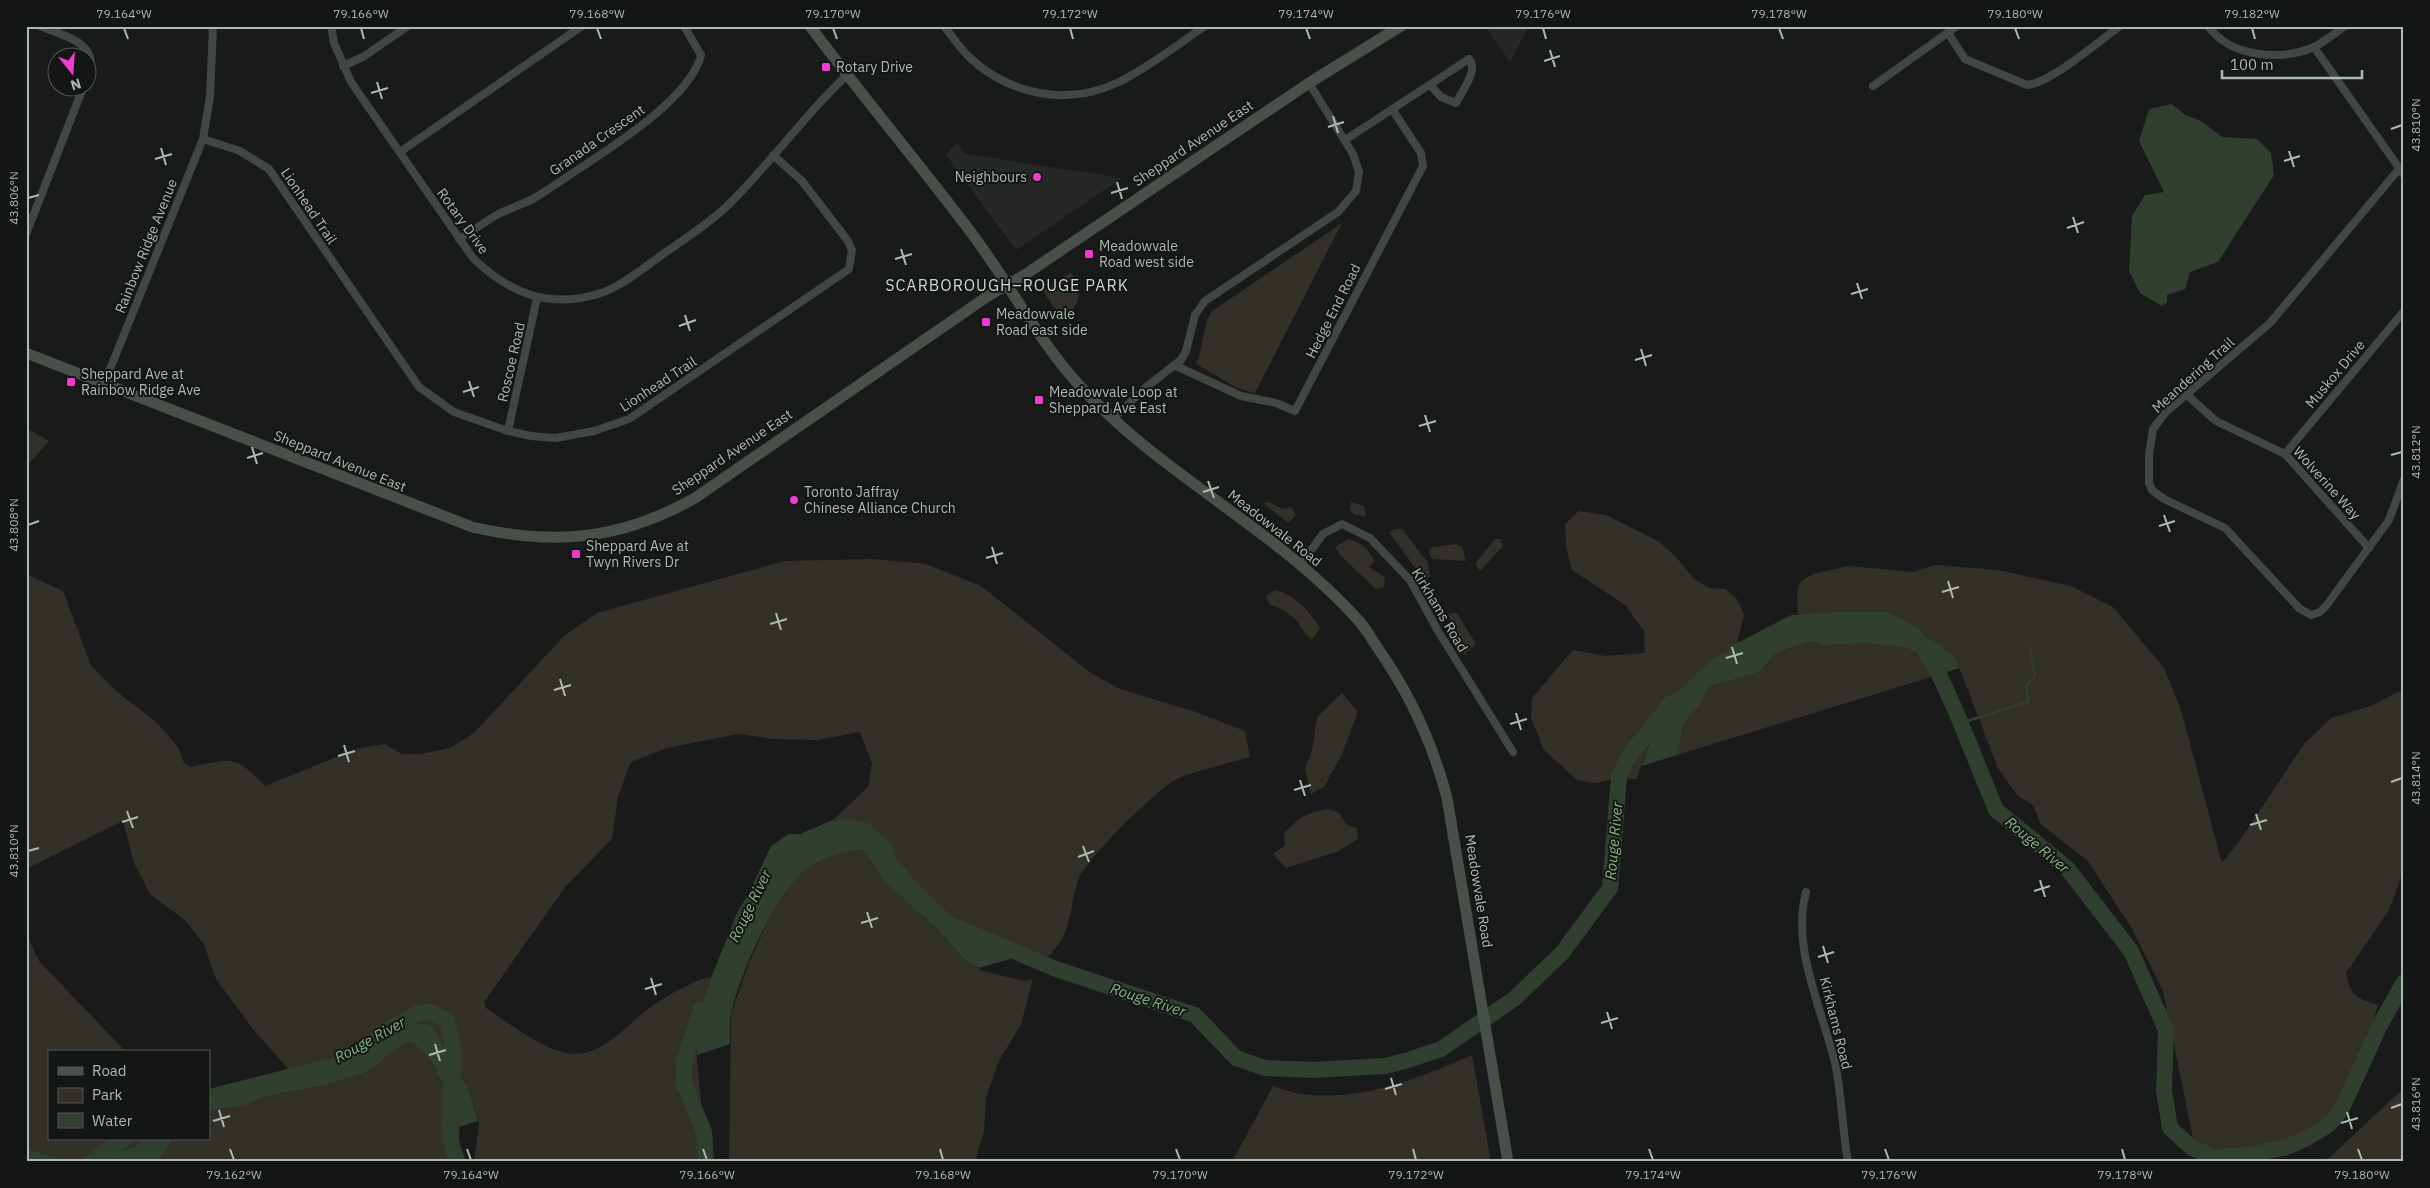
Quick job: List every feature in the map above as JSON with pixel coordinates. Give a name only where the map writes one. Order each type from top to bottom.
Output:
[{"type":"main road","name":"Meadowvale Road","points":[[810,26],[847,76],[956,212],[1072,376],[1114,419],[1150,451],[1300,565],[1360,622],[1395,673],[1420,719],[1447,798],[1508,1162]]},
{"type":"main road","name":"Sheppard Avenue East","points":[[1352,55],[1389,26]]},
{"type":"main road","name":"Sheppard Avenue East","points":[[26,353],[451,521],[504,534],[543,539],[571,538],[634,526],[695,498],[1007,285],[1309,83],[1401,26]]},
{"type":"street","points":[[40,26],[80,43],[86,48]]},
{"type":"street","name":"Rainbow Ridge Avenue","points":[[104,384],[203,139],[210,97],[212,26]]},
{"type":"street","name":"Rotary Drive","points":[[331,26],[343,66],[351,82],[472,258],[490,275],[512,288],[538,298],[580,298],[605,291],[627,279],[726,208],[804,119],[847,76]]},
{"type":"street","points":[[343,66],[363,57],[408,26]]},
{"type":"street","points":[[400,152],[582,26]]},
{"type":"street","name":"Granada Crescent","points":[[459,239],[498,214],[531,200],[546,191],[652,117],[677,94],[697,69],[700,55],[684,26]]},
{"type":"street","points":[[944,26],[966,54],[1004,82],[1039,94],[1062,95],[1096,91],[1119,82],[1205,26]]},
{"type":"street","points":[[1873,86],[1957,26]]},
{"type":"street","points":[[1948,32],[1965,59],[2027,85],[2037,84],[2051,76],[2120,26]]},
{"type":"street","points":[[2208,26],[2231,45],[2251,52],[2272,55],[2294,53],[2314,47],[2345,26]]},
{"type":"street","points":[[2314,47],[2401,172]]},
{"type":"street","points":[[1344,140],[1469,58],[1472,62],[1472,70],[1456,103],[1441,96],[1430,85]]},
{"type":"street","points":[[1114,419],[1145,388],[1174,366],[1186,351],[1195,315],[1205,301],[1338,212],[1348,203],[1356,190],[1359,172],[1353,154],[1309,83]]},
{"type":"street","points":[[26,234],[79,98]]},
{"type":"street","name":"Hedge End Road","points":[[1174,366],[1241,396],[1276,403],[1295,411],[1423,166],[1421,153],[1392,110]]},
{"type":"street","name":"Lionhead Trail","points":[[203,139],[240,151],[269,169],[419,387],[454,412],[508,431],[556,438],[594,432],[629,420],[849,269],[852,250],[848,241],[802,181],[773,155]]},
{"type":"street","name":"Meandering Trail","points":[[2401,172],[2270,323],[2166,412],[2153,429],[2149,454],[2149,483],[2152,490],[2164,500],[2225,528],[2306,614],[2315,614],[2326,606],[2389,520],[2404,479]]},
{"type":"street","name":"Roscoe Road","points":[[508,431],[538,298]]},
{"type":"street","name":"Muskox Drive","points":[[2285,454],[2404,311]]},
{"type":"street","name":"Wolverine Way","points":[[2187,395],[2216,421],[2285,454],[2369,548]]},
{"type":"street","name":"Kirkhams Road","points":[[1300,565],[1323,534],[1342,524],[1370,538],[1410,580],[1438,631],[1513,752]]},
{"type":"street","name":"Kirkhams Road","points":[[1806,892],[1801,911],[1807,962],[1835,1065],[1848,1162]]},
{"type":"shaded area","points":[[1485,26],[1529,26],[1510,62]]},
{"type":"shaded area","points":[[957,142],[965,154],[1122,178],[1016,250],[946,155]]},
{"type":"green space","points":[[1342,223],[1255,393],[1237,388],[1196,364],[1211,312]]},
{"type":"green space","points":[[1070,273],[1078,284],[1078,298],[1072,310],[1061,318],[1043,291]]},
{"type":"green space","points":[[26,428],[49,441],[26,467]]},
{"type":"green space","points":[[1269,502],[1282,509],[1291,507],[1296,515],[1288,523],[1263,503]]},
{"type":"green space","points":[[1351,502],[1364,506],[1366,516],[1355,515],[1350,510]]},
{"type":"green space","points":[[1579,511],[1606,515],[1658,541],[1676,557],[1694,579],[1709,588],[1725,589],[1737,599],[1744,615],[1736,647],[1714,658],[1658,717],[1637,779],[1618,778],[1595,783],[1577,780],[1544,750],[1531,718],[1532,698],[1573,650],[1605,656],[1645,653],[1644,631],[1625,605],[1572,570],[1566,546],[1565,524]]},
{"type":"green space","points":[[1402,529],[1428,563],[1430,576],[1425,581],[1389,532]]},
{"type":"green space","points":[[1349,539],[1357,542],[1371,554],[1374,562],[1369,567],[1385,577],[1384,587],[1376,589],[1340,555],[1335,547]]},
{"type":"green space","points":[[1495,539],[1500,539],[1503,546],[1480,571],[1476,565],[1477,561]]},
{"type":"green space","points":[[1456,544],[1462,547],[1466,561],[1432,559],[1429,552],[1432,547]]},
{"type":"green space","points":[[873,559],[926,564],[981,586],[1091,673],[1120,689],[1193,711],[1245,731],[1250,757],[1180,778],[1173,781],[1151,798],[1106,843],[1083,871],[1078,880],[1066,930],[1056,948],[1048,957],[991,948],[984,945],[919,884],[882,843],[862,829],[833,820],[868,787],[872,764],[860,732],[818,740],[774,739],[738,734],[667,748],[631,762],[618,796],[612,839],[566,886],[484,1002],[486,1008],[539,1043],[562,1052],[584,1053],[604,1045],[663,998],[700,980],[711,978],[694,1027],[703,1124],[697,1162],[474,1162],[479,1123],[470,1093],[433,1026],[397,1024],[334,1057],[289,1070],[253,1029],[216,979],[204,945],[187,922],[150,894],[134,863],[123,821],[26,869],[26,574],[63,591],[91,666],[116,691],[157,723],[178,747],[184,763],[190,767],[231,761],[246,768],[265,786],[356,749],[384,744],[402,754],[421,754],[450,748],[474,733],[564,636],[597,613],[785,561]]},
{"type":"green space","points":[[1935,565],[1998,570],[2071,586],[2113,607],[2164,668],[2181,710],[2222,863],[2240,840],[2304,744],[2331,718],[2373,705],[2404,689],[2404,869],[2389,910],[2346,973],[2350,987],[2356,995],[2365,1001],[2378,1005],[2352,1092],[2342,1112],[2309,1137],[2282,1146],[2218,1160],[2209,1158],[2193,1138],[2163,991],[2132,929],[2088,861],[2041,824],[2033,805],[2017,795],[1998,768],[1957,662],[1807,619],[1798,622],[1797,591],[1801,581],[1813,574],[1848,566],[1913,572]]},
{"type":"green space","points":[[1274,590],[1295,599],[1311,615],[1320,628],[1312,640],[1292,616],[1270,605],[1266,596]]},
{"type":"green space","points":[[1457,613],[1476,644],[1464,655],[1448,614]]},
{"type":"green space","points":[[1811,641],[1822,643],[1879,643],[1905,647],[1919,657],[1931,677],[1677,755],[1684,723],[1697,708],[1711,686],[1760,672],[1774,654]]},
{"type":"green space","points":[[1342,693],[1358,712],[1342,754],[1324,787],[1311,794],[1305,769],[1312,751],[1317,717]]},
{"type":"green space","points":[[1329,809],[1339,813],[1347,825],[1357,828],[1358,839],[1339,851],[1286,868],[1273,854],[1285,845],[1284,833],[1304,816]]},
{"type":"green space","points":[[860,849],[867,854],[885,882],[938,930],[966,961],[983,971],[1024,981],[1033,979],[1021,1024],[999,1061],[986,1097],[984,1131],[975,1162],[729,1162],[731,1014],[749,963],[771,914],[790,884],[806,869],[832,854]]},
{"type":"green space","points":[[26,934],[39,961],[124,1050],[48,1050],[48,1140],[141,1140],[135,1147],[83,1162],[64,1160],[26,1148]]},
{"type":"green space","points":[[412,1042],[430,1059],[450,1097],[460,1125],[457,1162],[157,1162],[172,1140],[210,1140],[210,1111],[246,1105],[264,1097],[326,1085],[368,1072],[403,1044]]},
{"type":"green space","points":[[1472,1055],[1491,1162],[1232,1162],[1273,1086],[1298,1093],[1324,1096],[1346,1095],[1411,1080]]},
{"type":"green space","points":[[2404,1088],[2404,1162],[2305,1162],[2329,1158]]},
{"type":"water","points":[[2172,104],[2185,115],[2201,121],[2222,137],[2257,139],[2271,153],[2274,175],[2218,262],[2190,272],[2185,289],[2167,295],[2167,302],[2162,306],[2140,293],[2129,271],[2132,216],[2145,195],[2164,192],[2139,141],[2149,109]]},
{"type":"water","name":"Rouge River","points":[[1839,618],[1889,626],[1924,637],[1940,645],[1952,655],[1960,668],[1931,677],[1916,653],[1907,648],[1866,643],[1823,645],[1811,641],[1774,654],[1760,672],[1711,686],[1697,708],[1684,723],[1677,755],[1642,766],[1658,717],[1668,700],[1714,658],[1736,647],[1767,639],[1807,619]]},
{"type":"water","points":[[833,820],[862,829],[882,843],[927,892],[984,945],[991,948],[1027,954],[979,968],[966,961],[938,930],[885,882],[867,854],[860,849],[839,854],[826,858],[807,869],[795,880],[783,896],[760,935],[742,978],[731,1014],[730,1044],[697,1055],[694,1027],[711,978],[737,913],[748,895],[771,846],[788,834],[800,834]]},
{"type":"water","name":"Rouge River","points":[[397,1024],[425,1024],[433,1026],[470,1093],[478,1121],[459,1127],[450,1097],[430,1059],[412,1042],[403,1044],[368,1072],[326,1085],[264,1097],[246,1105],[210,1111],[210,1089],[334,1057]]},
{"type":"water","points":[[141,1140],[172,1140],[157,1162],[83,1162],[135,1147]]},
{"type":"water","points":[[26,1148],[64,1160],[76,1162],[26,1162]]},
{"type":"waterway","name":"Rouge River","points":[[1735,653],[1793,623],[1886,620],[1913,634],[1933,661],[1996,810],[2067,868],[2131,951],[2166,1030],[2164,1090],[2170,1128],[2192,1148],[2214,1157],[2248,1155],[2287,1147],[2325,1127],[2336,1117],[2343,1106],[2380,1025],[2404,982]]},
{"type":"waterway","points":[[1961,723],[2028,702],[2026,686],[2035,676],[2030,647]]},
{"type":"waterway","name":"Rouge River","points":[[952,925],[1056,969],[1195,1015],[1236,1058],[1265,1068],[1314,1070],[1385,1066],[1405,1061],[1441,1049],[1514,999],[1562,953],[1610,888],[1619,777],[1628,757],[1671,703]]},
{"type":"waterway","name":"Rouge River","points":[[841,827],[866,831],[886,850]]},
{"type":"waterway","name":"Rouge River","points":[[701,1009],[684,1062],[684,1083],[704,1132],[706,1162]]},
{"type":"waterway","name":"Rouge River","points":[[378,1035],[418,1013],[431,1012],[447,1021],[453,1051],[450,1135],[458,1162]]},
{"type":"waterway","name":"Rouge River","points":[[91,1162],[123,1140]]},
{"type":"place","name":"Rotary Drive","points":[[826,67]]},
{"type":"place","name":"Neighbours","points":[[1037,177]]},
{"type":"place","name":"Meadowvale Road west side","points":[[1089,254]]},
{"type":"place","name":"Meadowvale Road east side","points":[[986,322]]},
{"type":"place","name":"Sheppard Ave at Rainbow Ridge Ave","points":[[71,382]]},
{"type":"place","name":"Meadowvale Loop at Sheppard Ave East","points":[[1039,400]]},
{"type":"place","name":"Toronto Jaffray Chinese Alliance Church","points":[[794,500]]},
{"type":"place","name":"Sheppard Ave at Twyn Rivers Dr","points":[[576,554]]},
{"type":"district","name":"SCARBOROUGH–ROUGE PARK","points":[[1007,285]]}]
